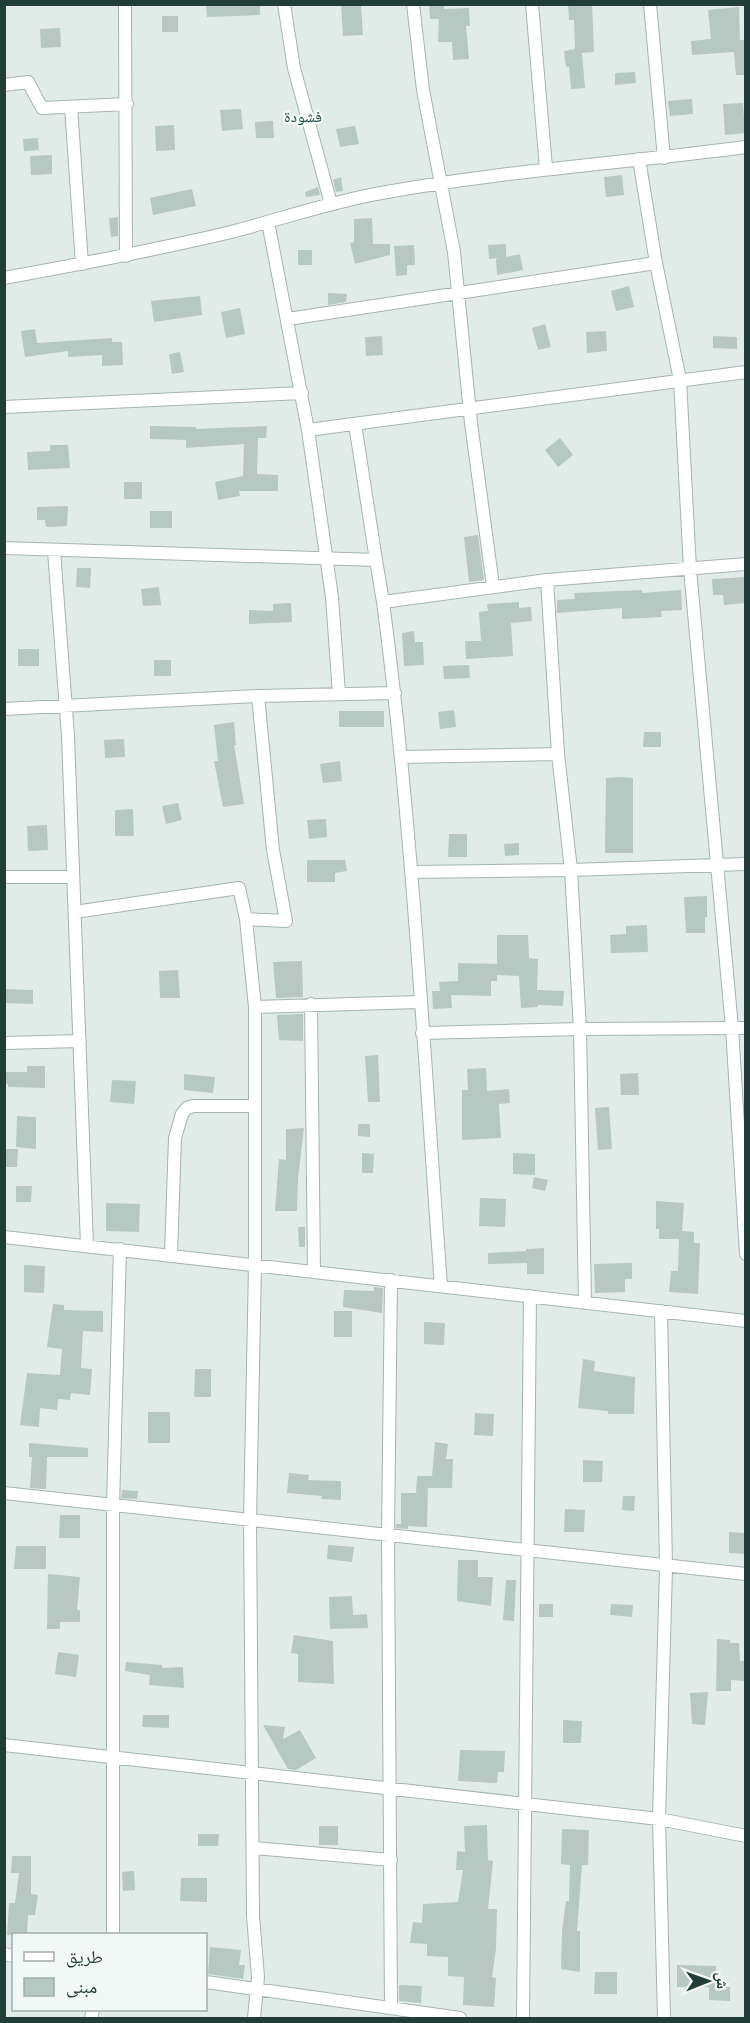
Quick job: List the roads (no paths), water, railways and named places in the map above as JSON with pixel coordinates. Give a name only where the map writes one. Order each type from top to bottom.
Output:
[{"type":"street","points":[[125,4],[126,256]]},
{"type":"street","points":[[285,4],[294,68],[331,204]]},
{"type":"street","points":[[413,4],[423,90],[459,293],[470,408],[493,586]]},
{"type":"street","points":[[532,4],[546,168]]},
{"type":"street","points":[[650,4],[664,158]]},
{"type":"street","points":[[4,85],[28,82],[42,108],[127,104]]},
{"type":"street","points":[[71,107],[82,264]]},
{"type":"street","points":[[4,278],[126,256],[268,222],[331,204],[441,182],[546,168],[664,158],[746,147]]},
{"type":"street","points":[[639,159],[656,263],[680,380],[690,569],[732,1028],[746,1254]]},
{"type":"street","points":[[268,222],[308,429],[332,597],[339,694]]},
{"type":"street","points":[[288,319],[656,263]]},
{"type":"street","points":[[308,429],[746,372]]},
{"type":"street","points":[[4,407],[302,393]]},
{"type":"street","points":[[355,424],[395,693],[411,872],[441,1286]]},
{"type":"street","points":[[4,548],[376,561]]},
{"type":"street","points":[[54,551],[66,707],[87,1245]]},
{"type":"street","points":[[383,602],[547,580],[746,564]]},
{"type":"street","points":[[547,580],[558,754],[571,870],[580,1029],[585,1303]]},
{"type":"street","points":[[4,709],[258,696],[395,693]]},
{"type":"street","points":[[246,919],[286,921],[273,849],[258,696]]},
{"type":"street","points":[[401,757],[558,754]]},
{"type":"street","points":[[411,872],[571,870],[746,864]]},
{"type":"street","points":[[4,877],[73,877]]},
{"type":"street","points":[[75,912],[239,888],[246,919],[255,1007],[255,1264],[250,1520],[254,1916],[258,1990],[254,2019]]},
{"type":"street","points":[[255,1007],[420,1002]]},
{"type":"street","points":[[311,1004],[314,1271]]},
{"type":"street","points":[[422,1034],[580,1029],[746,1028]]},
{"type":"street","points":[[4,1042],[80,1041]]},
{"type":"street","points":[[171,1255],[175,1138],[182,1114],[187,1108],[193,1106],[255,1106]]},
{"type":"street","points":[[4,1237],[746,1321]]},
{"type":"street","points":[[112,1933],[113,1506],[120,1249]]},
{"type":"street","points":[[391,1280],[388,1536],[391,2008]]},
{"type":"street","points":[[523,2019],[527,1804],[526,1552],[530,1296]]},
{"type":"street","points":[[661,1311],[666,1567],[659,1819],[664,2019]]},
{"type":"street","points":[[4,1493],[526,1552],[746,1574]]},
{"type":"street","points":[[4,1745],[659,1819],[746,1836]]},
{"type":"street","points":[[253,1848],[391,1860]]},
{"type":"street","points":[[207,1982],[391,2008],[424,2016],[460,2019]]},
{"type":"district","name":"فشودة","points":[[303,116]]}]
